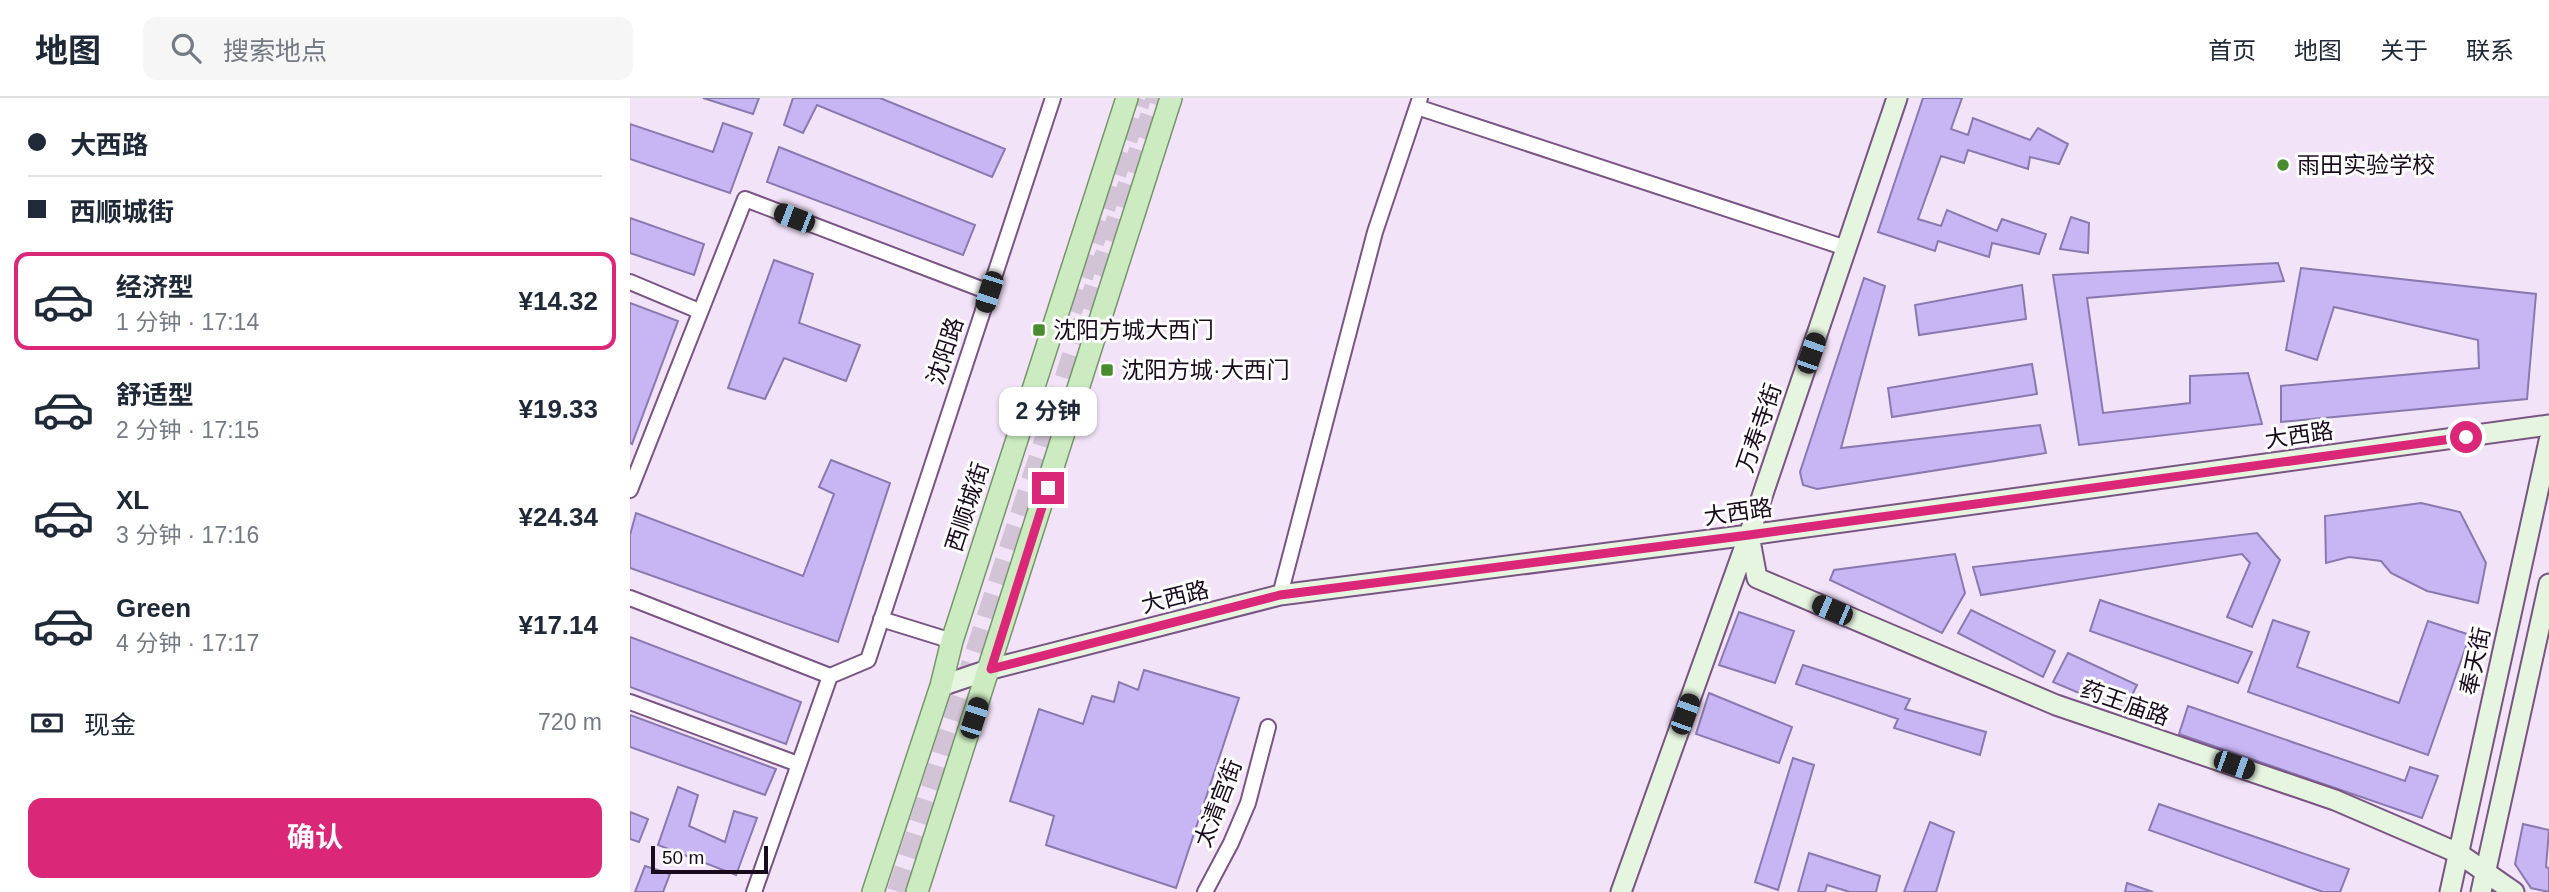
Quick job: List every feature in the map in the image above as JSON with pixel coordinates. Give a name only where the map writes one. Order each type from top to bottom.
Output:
[{"type":"main road","name":"西顺城街","points":[[873,892],[941,686],[951,641],[1127,98]]},
{"type":"main road","points":[[917,892],[991,669],[1171,98]]},
{"type":"main road","name":"万寿寺街","points":[[1621,892],[1749,535],[1897,98]]},
{"type":"main road","name":"大西路","points":[[941,686],[991,669],[1280,595],[1749,535],[2549,425]]},
{"type":"main road","name":"奉天街","points":[[2450,892],[2549,441]]},
{"type":"main road","name":"药王庙路","points":[[1749,535],[1757,578],[2056,705],[2335,800],[2458,853],[2514,892]]},
{"type":"main road","points":[[2481,892],[2483,871],[2549,584]]},
{"type":"street","name":"沈阳路","points":[[830,676],[868,660],[1053,98]]},
{"type":"street","points":[[1280,595],[1374,232],[1418,103],[1846,248]]},
{"type":"street","points":[[630,489],[745,199],[989,292]]},
{"type":"street","points":[[630,282],[699,311]]},
{"type":"street","points":[[630,598],[830,676],[754,892]]},
{"type":"street","points":[[881,619],[951,641]]},
{"type":"street","points":[[630,702],[798,764]]},
{"type":"street","name":"太清宫街","points":[[1205,892],[1248,803],[1268,727]]},
{"type":"building","points":[[703,98],[759,98],[753,114]]},
{"type":"building","points":[[793,98],[880,98],[1005,149],[992,177],[817,105],[803,133],[784,125]]},
{"type":"building","points":[[1923,98],[1962,98],[1951,129],[1968,135],[1973,118],[2030,140],[2038,128],[2068,144],[2059,164],[2030,157],[2028,169],[1968,150],[1964,163],[1941,156],[1918,219],[1941,226],[1947,210],[1997,231],[2002,219],[2046,234],[2039,254],[1992,243],[1989,257],[1938,241],[1935,251],[1878,232]]},
{"type":"building","points":[[723,123],[752,133],[730,193],[630,159],[630,124],[713,152]]},
{"type":"building","points":[[779,147],[975,225],[963,255],[767,182]]},
{"type":"building","points":[[2071,217],[2089,223],[2088,253],[2060,249]]},
{"type":"building","points":[[630,218],[704,244],[694,275],[630,253]]},
{"type":"building","points":[[774,260],[813,274],[799,323],[860,345],[846,381],[784,358],[765,399],[728,388]]},
{"type":"building","points":[[2278,263],[2284,281],[2087,298],[2103,413],[2190,403],[2190,376],[2248,373],[2262,424],[2079,445],[2053,275]]},
{"type":"building","points":[[2301,268],[2536,294],[2527,399],[2281,422],[2281,386],[2479,368],[2478,340],[2334,307],[2317,360],[2286,350]]},
{"type":"building","points":[[1864,278],[1885,286],[1841,448],[2040,425],[2046,453],[1817,489],[1803,485],[1800,472]]},
{"type":"building","points":[[2022,285],[2026,319],[1919,335],[1915,305]]},
{"type":"building","points":[[630,303],[678,321],[632,444],[630,443]]},
{"type":"building","points":[[2032,364],[2037,394],[1892,417],[1888,388]]},
{"type":"building","points":[[831,460],[890,483],[838,642],[630,568],[630,535],[636,513],[803,576],[834,494],[819,487]]},
{"type":"building","points":[[2421,503],[2460,512],[2486,563],[2478,603],[2427,591],[2391,573],[2381,561],[2349,557],[2326,563],[2325,516]]},
{"type":"building","points":[[2257,533],[2280,560],[2252,627],[2227,617],[2250,563],[2242,554],[1981,595],[1973,567]]},
{"type":"building","points":[[1955,554],[1965,593],[1942,633],[1830,580],[1834,570]]},
{"type":"building","points":[[2100,600],[2252,652],[2238,683],[2090,631]]},
{"type":"building","points":[[1971,610],[2055,651],[2043,677],[1958,633]]},
{"type":"building","points":[[1739,612],[1794,631],[1775,683],[1719,665]]},
{"type":"building","points":[[2273,620],[2309,632],[2297,667],[2399,703],[2428,621],[2470,635],[2428,755],[2248,692]]},
{"type":"building","points":[[630,637],[801,702],[786,744],[630,687]]},
{"type":"building","points":[[2068,653],[2137,685],[2124,712],[2053,682]]},
{"type":"building","points":[[1803,665],[1910,699],[1905,709],[1986,732],[1980,755],[1894,728],[1898,719],[1796,684]]},
{"type":"building","points":[[1144,670],[1239,698],[1176,888],[1046,845],[1054,816],[1010,801],[1039,709],[1083,724],[1092,696],[1114,702],[1119,682],[1138,690]]},
{"type":"building","points":[[1709,693],[1792,727],[1779,763],[1696,734]]},
{"type":"building","points":[[2188,706],[2405,781],[2410,767],[2438,776],[2422,818],[2179,734]]},
{"type":"building","points":[[630,715],[776,769],[765,795],[630,747]]},
{"type":"building","points":[[1793,758],[1814,765],[1778,890],[1755,882]]},
{"type":"building","points":[[678,787],[698,795],[689,826],[725,842],[734,811],[757,818],[736,875],[658,845]]},
{"type":"building","points":[[2159,804],[2349,869],[2340,892],[2323,892],[2149,830]]},
{"type":"building","points":[[630,812],[648,819],[639,842],[630,839]]},
{"type":"building","points":[[1930,822],[1954,832],[1936,892],[1904,892]]},
{"type":"building","points":[[2523,824],[2549,830],[2546,867],[2549,868],[2549,892],[2531,888],[2515,864]]},
{"type":"building","points":[[1809,853],[1880,876],[1876,892],[1850,892],[1827,885],[1825,892],[1798,892]]},
{"type":"building","points":[[645,866],[670,874],[663,892],[635,892]]},
{"type":"building","points":[[2127,883],[2153,892],[2125,892]]},
{"type":"tunnel","points":[[1070,311],[1139,98]]},
{"type":"tunnel","points":[[899,892],[1158,98]]},
{"type":"place","name":"雨田实验学校","points":[[2283,165]]},
{"type":"place","name":"沈阳方城大西门","points":[[1039,330]]},
{"type":"place","name":"沈阳方城·大西门","points":[[1107,370]]},
{"type":"route","points":[[1048,488],[991,669],[1280,595],[1749,535],[2466,437]]}]
